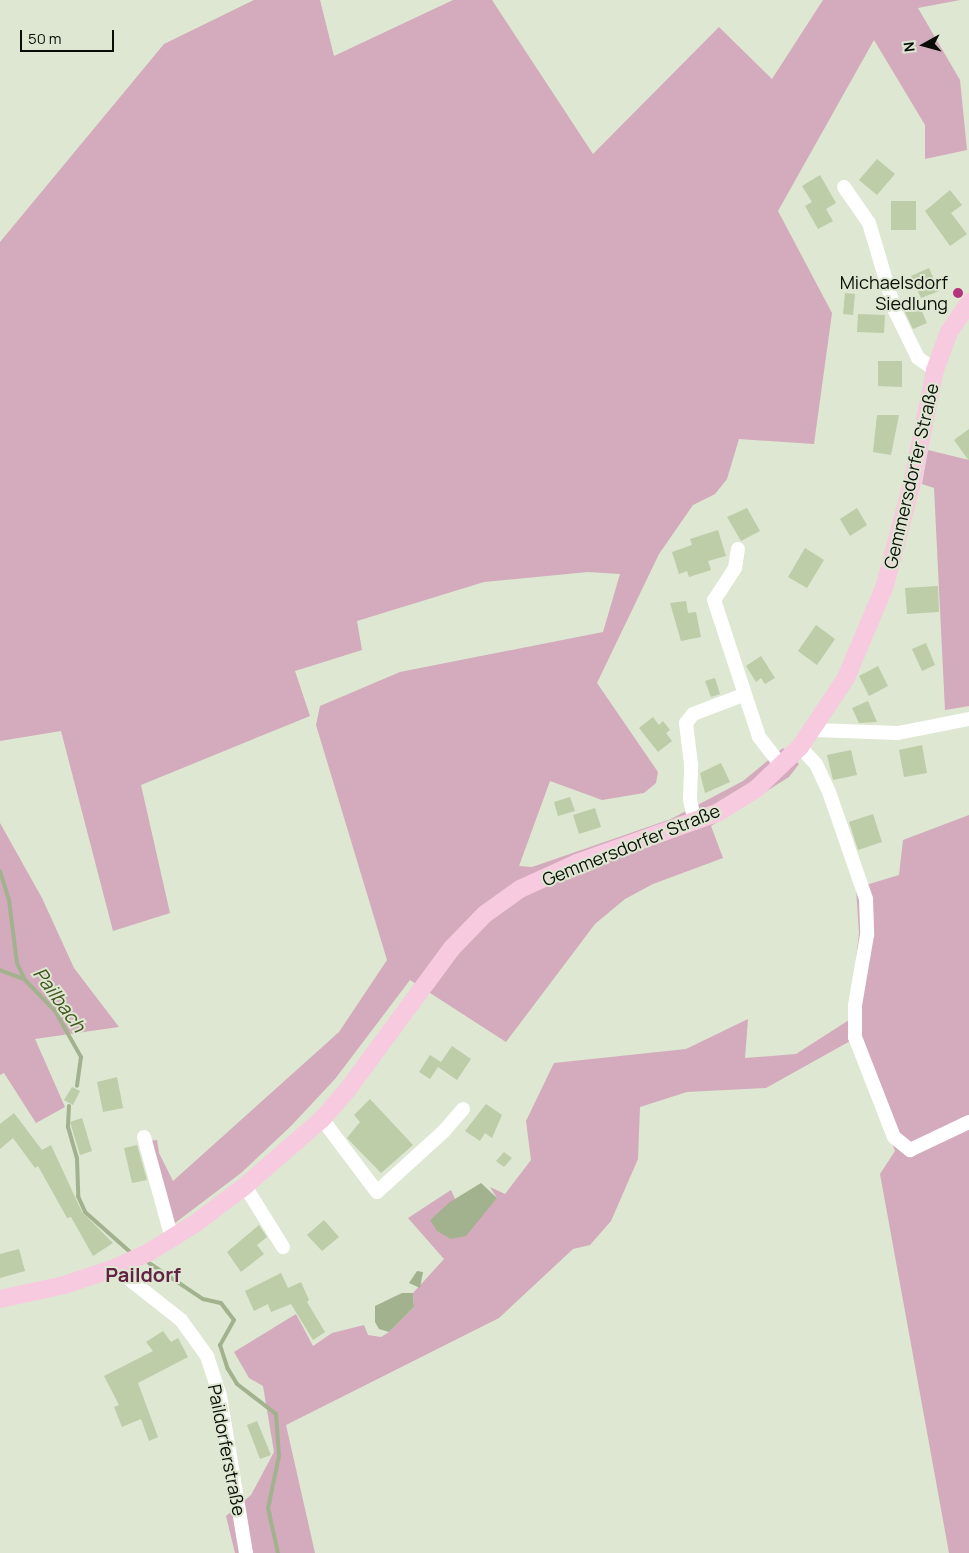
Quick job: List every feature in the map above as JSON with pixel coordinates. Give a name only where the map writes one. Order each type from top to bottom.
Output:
[{"type":"main road","name":"Gemmersdorfer Straße","points":[[0,1299],[64,1285],[116,1268],[172,1239],[245,1186],[322,1118],[348,1089],[452,948],[484,914],[520,890],[577,863],[695,823],[756,790],[782,766],[814,730],[846,678],[886,585],[913,479],[935,370],[949,332],[969,302]]},
{"type":"street","points":[[844,187],[869,223],[895,311],[918,358],[935,370]]},
{"type":"street","points":[[738,549],[734,568],[714,600],[759,737],[782,766]]},
{"type":"street","points":[[695,823],[689,794],[691,764],[686,723],[692,714],[744,695]]},
{"type":"street","points":[[814,730],[898,733],[969,719]]},
{"type":"street","points":[[800,747],[816,764],[829,792],[866,899],[867,935],[855,1005],[854,1037],[894,1137],[910,1150],[969,1122]]},
{"type":"street","points":[[322,1118],[377,1192],[444,1131],[463,1109]]},
{"type":"street","points":[[144,1138],[172,1239]]},
{"type":"street","points":[[245,1186],[283,1246]]},
{"type":"street","name":"Paildorferstraße","points":[[116,1268],[181,1320],[207,1356],[220,1396],[246,1553]]},
{"type":"shaded area","points":[[254,0],[320,0],[334,56],[453,0],[492,0],[593,154],[719,27],[772,79],[823,0],[960,0],[918,8],[960,80],[967,150],[925,159],[925,125],[874,40],[778,211],[832,313],[814,444],[739,439],[727,479],[715,494],[693,505],[659,554],[597,683],[658,772],[656,783],[644,793],[602,800],[550,781],[519,866],[532,867],[671,819],[743,781],[783,748],[799,764],[789,777],[711,826],[723,858],[653,884],[625,899],[595,924],[506,1042],[410,980],[335,1079],[291,1126],[241,1173],[171,1226],[149,1141],[157,1140],[159,1153],[173,1181],[339,1032],[387,960],[316,725],[320,706],[400,672],[603,632],[620,574],[588,572],[484,582],[357,621],[362,650],[295,671],[310,716],[141,785],[170,913],[113,931],[61,731],[0,741],[0,242],[164,44]]},
{"type":"shaded area","points":[[928,450],[969,460],[969,706],[945,710],[934,488],[922,484]]},
{"type":"shaded area","points":[[969,815],[969,1553],[949,1553],[880,1174],[895,1151],[852,1040],[766,1088],[687,1092],[640,1107],[638,1159],[611,1221],[590,1245],[573,1249],[499,1318],[286,1425],[315,1553],[235,1553],[226,1516],[251,1495],[274,1452],[263,1386],[249,1378],[234,1352],[296,1314],[313,1346],[332,1333],[364,1325],[368,1335],[381,1337],[389,1332],[414,1307],[413,1293],[444,1259],[408,1218],[451,1190],[455,1199],[430,1220],[482,1215],[497,1198],[490,1187],[505,1194],[531,1160],[526,1121],[554,1063],[686,1049],[748,1019],[745,1058],[796,1054],[849,1020],[859,933],[856,888],[899,875],[903,840]]},
{"type":"shaded area","points":[[0,823],[42,898],[74,968],[119,1027],[35,1039],[65,1107],[36,1123],[4,1073],[0,1075]]},
{"type":"shaded area","points":[[481,1183],[497,1198],[466,1236],[451,1239],[437,1231],[430,1220],[450,1202]]},
{"type":"shaded area","points":[[417,1271],[423,1272],[420,1288],[409,1283]]},
{"type":"shaded area","points":[[402,1293],[413,1293],[414,1307],[389,1332],[379,1329],[375,1322],[375,1306]]},
{"type":"building","points":[[877,159],[895,174],[877,195],[859,180]]},
{"type":"building","points":[[820,175],[836,203],[826,209],[833,221],[818,229],[805,206],[812,202],[802,186]]},
{"type":"building","points":[[950,190],[962,205],[951,213],[967,234],[950,246],[925,211]]},
{"type":"building","points":[[891,201],[916,201],[916,230],[891,230]]},
{"type":"building","points":[[929,268],[939,291],[921,298],[911,276]]},
{"type":"building","points":[[845,293],[855,294],[853,315],[843,314]]},
{"type":"building","points":[[918,302],[927,323],[913,329],[903,308]]},
{"type":"building","points":[[858,314],[885,315],[884,333],[857,332]]},
{"type":"building","points":[[878,361],[902,361],[902,387],[878,386]]},
{"type":"building","points":[[877,415],[899,415],[891,455],[873,452]]},
{"type":"building","points":[[969,429],[969,461],[954,440]]},
{"type":"building","points":[[747,508],[760,531],[741,541],[727,517]]},
{"type":"building","points":[[857,508],[867,525],[850,536],[840,519]]},
{"type":"building","points":[[718,530],[726,556],[708,561],[711,570],[689,577],[687,571],[679,574],[672,552],[692,545],[690,539]]},
{"type":"building","points":[[805,548],[824,560],[807,588],[788,577]]},
{"type":"building","points":[[938,586],[939,612],[907,614],[905,588]]},
{"type":"building","points":[[686,601],[688,613],[696,612],[701,637],[681,641],[670,603]]},
{"type":"building","points":[[816,625],[835,639],[817,665],[798,651]]},
{"type":"building","points":[[926,643],[935,665],[922,671],[912,649]]},
{"type":"building","points":[[761,656],[775,678],[765,684],[761,678],[756,682],[746,666]]},
{"type":"building","points":[[878,666],[888,686],[869,696],[859,676]]},
{"type":"building","points":[[715,678],[720,694],[711,697],[705,681]]},
{"type":"building","points":[[868,701],[877,722],[859,723],[852,708]]},
{"type":"building","points":[[653,717],[659,725],[663,721],[670,730],[666,733],[672,741],[658,752],[639,728]]},
{"type":"building","points":[[922,745],[927,773],[904,777],[899,750]]},
{"type":"building","points":[[851,750],[857,775],[833,780],[827,755]]},
{"type":"building","points":[[721,763],[730,782],[705,793],[700,773]]},
{"type":"building","points":[[570,797],[575,811],[558,816],[554,802]]},
{"type":"building","points":[[595,808],[601,827],[579,834],[573,815]]},
{"type":"building","points":[[873,814],[882,842],[858,850],[849,822]]},
{"type":"building","points":[[452,1046],[471,1059],[457,1080],[438,1067],[430,1079],[419,1072],[430,1055],[441,1062]]},
{"type":"building","points":[[117,1077],[123,1108],[103,1112],[97,1082]]},
{"type":"building","points":[[72,1087],[80,1091],[73,1105],[64,1100]]},
{"type":"building","points":[[370,1099],[413,1145],[381,1173],[347,1138],[360,1122],[354,1115]]},
{"type":"building","points":[[486,1104],[502,1115],[492,1138],[485,1133],[480,1141],[465,1131]]},
{"type":"building","points":[[14,1113],[42,1150],[51,1145],[82,1212],[113,1243],[93,1256],[71,1217],[67,1218],[38,1166],[35,1168],[13,1138],[0,1149],[0,1124]]},
{"type":"building","points":[[82,1118],[92,1151],[80,1155],[70,1122]]},
{"type":"building","points":[[137,1145],[147,1180],[132,1183],[124,1148]]},
{"type":"building","points":[[504,1152],[512,1158],[504,1167],[496,1161]]},
{"type":"building","points":[[324,1220],[339,1237],[322,1251],[307,1235]]},
{"type":"building","points":[[259,1225],[267,1237],[257,1245],[264,1254],[241,1272],[227,1252]]},
{"type":"building","points":[[19,1249],[25,1271],[0,1278],[0,1254]]},
{"type":"building","points":[[281,1273],[288,1288],[301,1282],[309,1300],[307,1302],[325,1332],[313,1340],[291,1304],[271,1312],[268,1304],[254,1311],[245,1291]]},
{"type":"building","points":[[163,1331],[171,1342],[178,1338],[188,1357],[138,1383],[158,1437],[149,1441],[141,1419],[122,1427],[114,1407],[119,1405],[104,1376],[153,1351],[146,1342]]},
{"type":"building","points":[[257,1421],[271,1455],[260,1459],[247,1425]]},
{"type":"waterway","name":"Pailbach","points":[[0,871],[9,900],[17,963],[25,980],[55,1011],[81,1057],[77,1086]]},
{"type":"waterway","points":[[0,970],[23,979]]},
{"type":"waterway","name":"Pailbach","points":[[69,1106],[68,1127],[77,1159],[78,1196],[85,1212],[130,1252]]},
{"type":"waterway","name":"Pailbach","points":[[149,1263],[203,1299],[221,1303],[234,1320],[220,1345],[228,1369],[237,1384],[276,1414],[279,1456],[268,1508],[278,1553]]},
{"type":"place","name":"Michaelsdorf Siedlung","points":[[958,293]]},
{"type":"district","name":"Paildorf","points":[[143,1274]]}]
